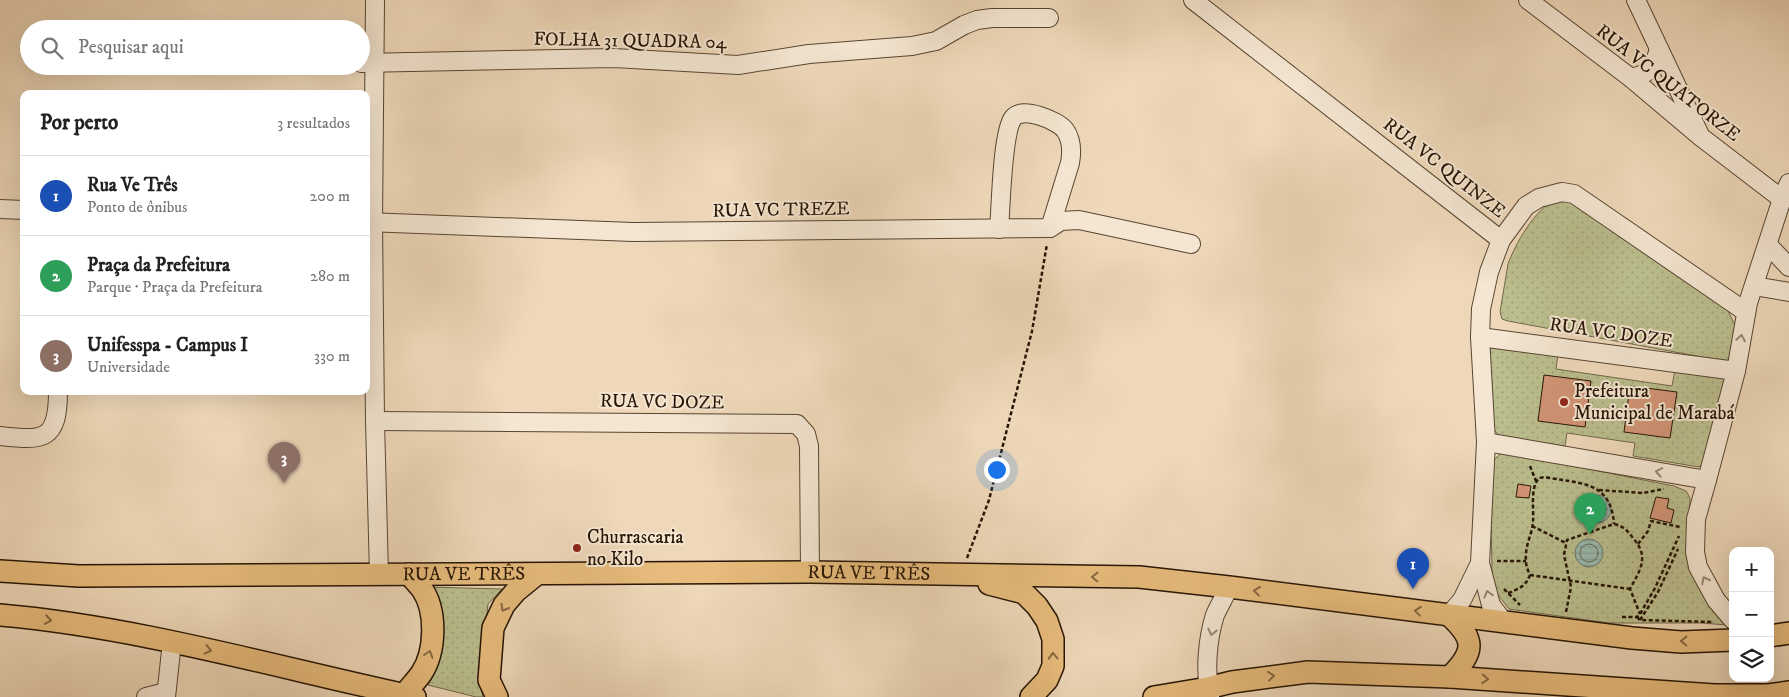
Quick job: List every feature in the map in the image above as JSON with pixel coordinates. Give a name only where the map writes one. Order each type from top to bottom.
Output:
[{"type":"main road","name":"RUA VE TRÊS","points":[[0,571],[79,576],[810,572],[960,576],[1139,577],[1642,638],[1681,642],[1729,640]]},
{"type":"main road","points":[[0,615],[41,618],[172,642],[409,696],[431,650],[433,626],[430,608],[422,590],[409,574]]},
{"type":"main road","points":[[497,697],[489,680],[494,628],[504,605],[516,591],[537,574]]},
{"type":"main road","points":[[960,576],[1024,593],[1037,606],[1047,621],[1053,639],[1053,666],[1046,680],[1031,697]]},
{"type":"main road","points":[[1449,615],[1460,625],[1468,639],[1470,649],[1467,658],[1450,676]]},
{"type":"main road","points":[[1774,635],[1789,633]]},
{"type":"main road","points":[[1154,697],[1234,689],[1308,672],[1450,676],[1714,695],[1769,696],[1789,692]]},
{"type":"street","points":[[370,45],[375,0]]},
{"type":"street","name":"RUA VC QUINZE","points":[[1193,0],[1502,240],[1526,206],[1538,198],[1562,192],[1574,194],[1746,312]]},
{"type":"street","name":"RUA VC QUATORZE","points":[[1528,0],[1630,78],[1701,137],[1782,200]]},
{"type":"street","points":[[1636,0],[1701,137]]},
{"type":"street","name":"FOLHA 31 QUADRA 04","points":[[370,63],[614,58],[738,65],[809,54],[912,46],[936,41],[977,20],[992,18],[1049,18]]},
{"type":"street","points":[[1630,78],[1645,74],[1652,68],[1660,49]]},
{"type":"street","points":[[368,75],[368,90]]},
{"type":"street","points":[[999,229],[1007,138],[1014,118],[1020,113],[1033,114],[1058,124],[1065,130],[1071,146],[1070,164],[1050,228]]},
{"type":"street","points":[[1729,615],[1704,581],[1698,566],[1695,552],[1696,519],[1736,371],[1746,312],[1789,183]]},
{"type":"street","points":[[0,209],[20,210]]},
{"type":"street","name":"RUA VC TREZE","points":[[370,222],[633,232],[1050,228],[1061,221],[1079,220],[1191,244]]},
{"type":"street","points":[[370,222],[379,575]]},
{"type":"street","points":[[1502,240],[1489,272],[1481,309],[1480,337],[1486,442],[1491,605],[1503,621]]},
{"type":"street","points":[[1768,245],[1789,267]]},
{"type":"street","points":[[1754,286],[1789,292]]},
{"type":"street","name":"RUA VC DOZE","points":[[1480,337],[1736,371]]},
{"type":"street","points":[[0,436],[29,439],[42,438],[52,428],[58,413],[58,395]]},
{"type":"street","name":"RUA VC DOZE","points":[[375,421],[797,424],[806,434],[809,446],[810,572]]},
{"type":"street","points":[[1486,442],[1707,480]]},
{"type":"street","points":[[1449,615],[1489,562]]},
{"type":"street","points":[[1209,692],[1209,642],[1215,616],[1229,587]]},
{"type":"street","points":[[146,697],[166,694],[172,642]]},
{"type":"path","points":[[960,576],[990,500],[1032,331],[1050,228]]},
{"type":"path","points":[[1508,593],[1524,586],[1530,575],[1526,553],[1532,526],[1536,481],[1530,465],[1524,463]]},
{"type":"path","points":[[1536,481],[1538,478],[1545,477],[1588,485],[1599,490],[1643,493],[1671,487]]},
{"type":"path","points":[[1599,490],[1611,505],[1614,524]]},
{"type":"path","points":[[1638,544],[1648,531],[1651,521],[1682,527]]},
{"type":"path","points":[[1574,613],[1566,612],[1572,587],[1564,555],[1567,540],[1581,534],[1614,524],[1627,530],[1641,549],[1642,561],[1630,589]]},
{"type":"path","points":[[1532,526],[1566,543]]},
{"type":"path","points":[[1620,617],[1637,617],[1640,614],[1681,536],[1665,580],[1640,620]]},
{"type":"path","points":[[1489,562],[1496,554]]},
{"type":"path","points":[[1489,562],[1526,561]]},
{"type":"path","points":[[1489,562],[1498,568]]},
{"type":"path","points":[[1530,575],[1630,589]]},
{"type":"path","points":[[1501,584],[1519,605],[1527,607]]},
{"type":"path","points":[[1630,589],[1640,614]]},
{"type":"green space","points":[[1568,198],[1727,309],[1738,331],[1731,359],[1726,361],[1718,360],[1502,319],[1500,312],[1508,264],[1516,247],[1533,219],[1548,204],[1556,200]]},
{"type":"green space","points":[[1492,345],[1558,354],[1556,369],[1672,386],[1675,370],[1721,374],[1727,383],[1706,460],[1699,467],[1633,456],[1635,443],[1567,433],[1565,446],[1501,437],[1494,430],[1488,353]]},
{"type":"green space","points":[[1502,452],[1674,486],[1686,491],[1690,498],[1689,529],[1727,625],[1701,623],[1609,623],[1509,609],[1495,589],[1492,572],[1490,470],[1491,463]]},
{"type":"green space","points":[[427,587],[502,589],[488,604],[480,682],[483,697],[428,685],[437,668],[442,609]]},
{"type":"water","points":[[1597,495],[1607,499],[1611,509],[1607,519],[1597,523],[1587,519],[1583,509],[1587,499]]},
{"type":"water","points":[[1589,539],[1599,543],[1603,553],[1599,563],[1589,567],[1579,563],[1575,553],[1579,543]]},
{"type":"building","points":[[1544,375],[1591,381],[1585,427],[1538,421]]},
{"type":"building","points":[[1630,386],[1677,392],[1670,438],[1624,432]]},
{"type":"building","points":[[1518,484],[1531,486],[1529,498],[1516,497]]},
{"type":"building","points":[[1656,497],[1669,499],[1667,508],[1674,510],[1671,523],[1650,518]]},
{"type":"place","name":"Prefeitura Municipal de Marabá","points":[[1564,402]]},
{"type":"place","name":"Unifesspa - Campus I","points":[[284,483]]},
{"type":"place","name":"Praça da Prefeitura","points":[[1590,534]]},
{"type":"place","name":"Churrascaria no Kilo","points":[[577,548]]},
{"type":"place","name":"Rua Ve Três","points":[[1413,589]]}]
